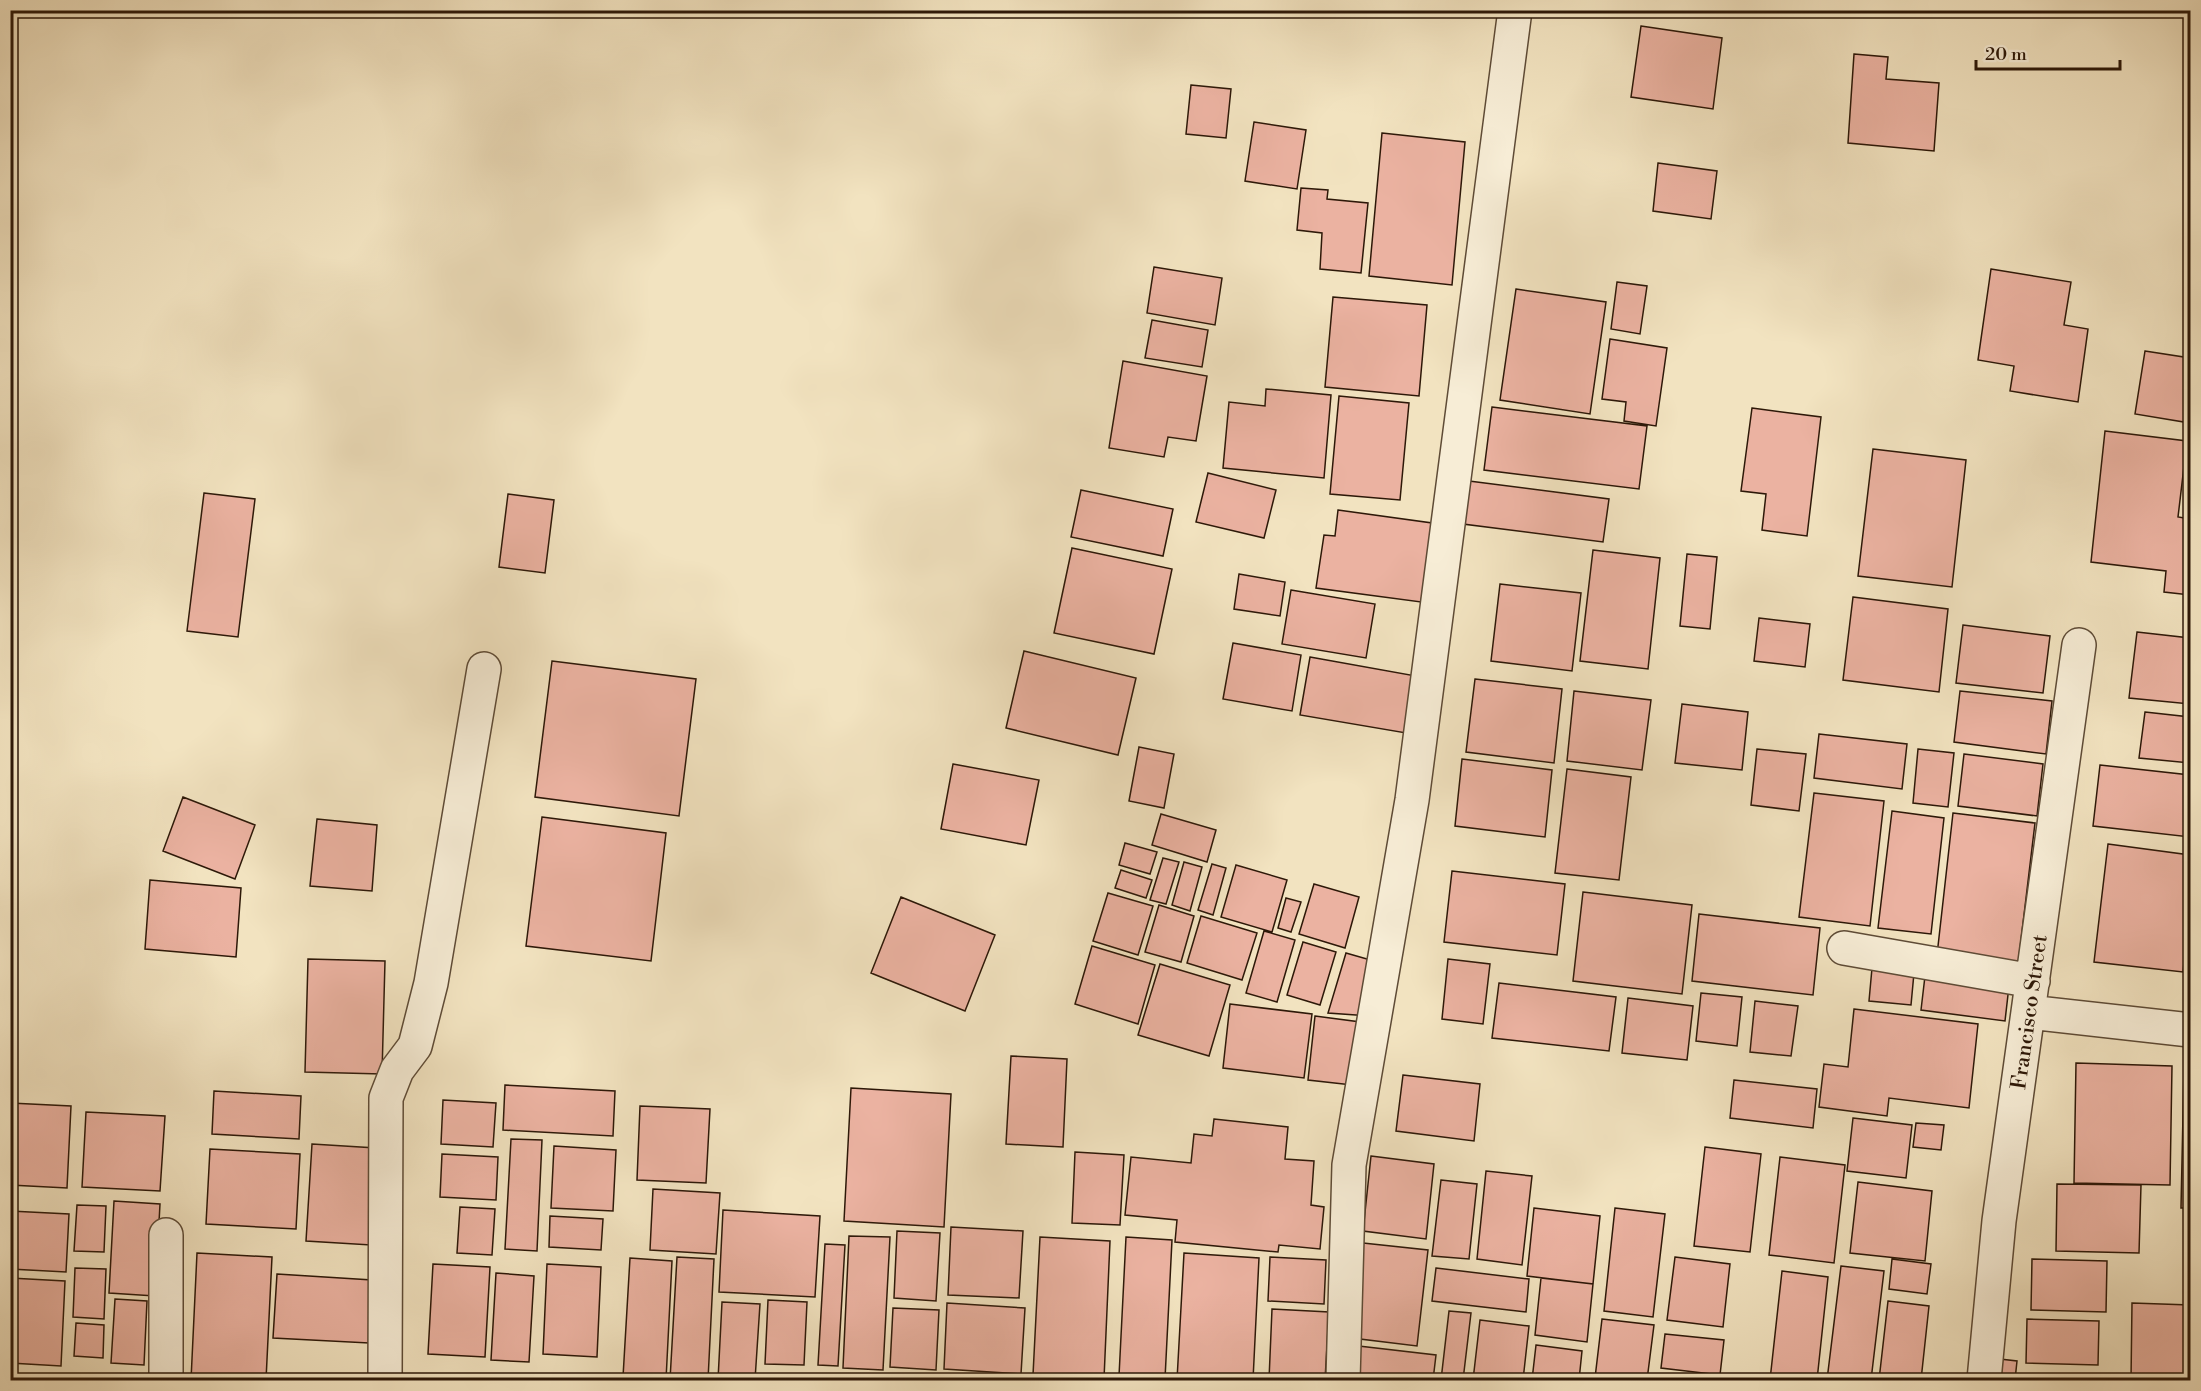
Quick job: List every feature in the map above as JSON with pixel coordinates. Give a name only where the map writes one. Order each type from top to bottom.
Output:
[{"type":"street","points":[[1343,1380],[1349,1165],[1412,800],[1515,10]]},
{"type":"street","name":"Francisco Street","points":[[1984,1380],[1999,1221],[2079,645]]},
{"type":"street","points":[[385,1380],[386,1098],[397,1070],[416,1046],[431,983],[484,669]]},
{"type":"street","points":[[1845,948],[2031,996],[2190,1030]]},
{"type":"street","points":[[166,1235],[166,1380]]},
{"type":"building","points":[[1641,26],[1722,38],[1713,109],[1631,97]]},
{"type":"building","points":[[1854,54],[1888,57],[1886,79],[1939,83],[1934,151],[1848,143]]},
{"type":"building","points":[[1191,85],[1231,89],[1226,138],[1186,134]]},
{"type":"building","points":[[1254,122],[1306,130],[1297,189],[1245,181]]},
{"type":"building","points":[[1382,133],[1465,142],[1452,285],[1369,276]]},
{"type":"building","points":[[1658,163],[1717,171],[1711,219],[1653,211]]},
{"type":"building","points":[[1301,188],[1328,190],[1327,199],[1368,203],[1361,273],[1320,269],[1322,233],[1297,230]]},
{"type":"building","points":[[1154,267],[1222,278],[1215,325],[1147,313]]},
{"type":"building","points":[[1991,269],[2071,282],[2064,325],[2088,329],[2078,402],[2010,391],[2014,366],[1978,360]]},
{"type":"building","points":[[1617,282],[1647,286],[1640,334],[1611,329]]},
{"type":"building","points":[[1516,289],[1606,302],[1590,414],[1500,400]]},
{"type":"building","points":[[1333,297],[1427,305],[1419,396],[1325,387]]},
{"type":"building","points":[[1152,320],[1208,330],[1202,367],[1145,358]]},
{"type":"building","points":[[1610,339],[1667,348],[1656,426],[1624,421],[1626,402],[1602,399]]},
{"type":"building","points":[[2145,351],[2190,358],[2190,423],[2135,414]]},
{"type":"building","points":[[1123,361],[1207,376],[1196,441],[1168,437],[1164,457],[1109,448]]},
{"type":"building","points":[[1266,389],[1331,395],[1324,478],[1223,468],[1229,402],[1265,406]]},
{"type":"building","points":[[1339,396],[1409,403],[1400,500],[1330,494]]},
{"type":"building","points":[[1492,407],[1647,426],[1639,489],[1484,470]]},
{"type":"building","points":[[1752,408],[1821,417],[1807,536],[1762,530],[1766,494],[1741,491]]},
{"type":"building","points":[[2105,431],[2187,441],[2178,517],[2190,519],[2190,595],[2164,592],[2166,571],[2091,562]]},
{"type":"building","points":[[1873,449],[1966,460],[1952,587],[1858,576]]},
{"type":"building","points":[[1208,473],[1276,490],[1264,538],[1196,522]]},
{"type":"building","points":[[1469,481],[1609,499],[1603,542],[1463,524]]},
{"type":"building","points":[[1081,490],[1173,509],[1163,556],[1071,537]]},
{"type":"building","points":[[204,493],[255,499],[238,637],[187,631]]},
{"type":"building","points":[[508,494],[554,500],[545,573],[499,567]]},
{"type":"building","points":[[1338,510],[1432,523],[1421,602],[1316,588],[1324,535],[1335,536]]},
{"type":"building","points":[[1072,548],[1172,569],[1154,654],[1054,633]]},
{"type":"building","points":[[1593,550],[1660,558],[1648,669],[1580,661]]},
{"type":"building","points":[[1687,554],[1717,557],[1710,629],[1680,626]]},
{"type":"building","points":[[1239,574],[1285,582],[1280,616],[1234,609]]},
{"type":"building","points":[[1500,584],[1581,593],[1572,671],[1491,661]]},
{"type":"building","points":[[1291,590],[1375,604],[1366,658],[1282,644]]},
{"type":"building","points":[[1853,597],[1948,609],[1939,692],[1843,680]]},
{"type":"building","points":[[1759,618],[1810,624],[1805,667],[1754,661]]},
{"type":"building","points":[[1963,625],[2050,636],[2043,693],[1956,683]]},
{"type":"building","points":[[2137,632],[2190,638],[2190,704],[2129,698]]},
{"type":"building","points":[[1233,643],[1301,655],[1292,711],[1223,699]]},
{"type":"building","points":[[1024,651],[1136,678],[1118,755],[1006,728]]},
{"type":"building","points":[[1310,657],[1416,676],[1406,733],[1300,715]]},
{"type":"building","points":[[552,661],[696,679],[679,816],[535,797]]},
{"type":"building","points":[[1475,679],[1562,689],[1554,763],[1466,752]]},
{"type":"building","points":[[1574,691],[1651,700],[1642,770],[1567,761]]},
{"type":"building","points":[[1960,691],[2052,701],[2046,754],[1954,742]]},
{"type":"building","points":[[1682,704],[1748,712],[1742,770],[1675,763]]},
{"type":"building","points":[[2145,712],[2190,717],[2190,763],[2139,758]]},
{"type":"building","points":[[1819,734],[1907,744],[1902,789],[1814,778]]},
{"type":"building","points":[[1139,747],[1174,754],[1164,808],[1129,801]]},
{"type":"building","points":[[1757,749],[1806,754],[1799,811],[1751,805]]},
{"type":"building","points":[[1918,749],[1954,753],[1948,807],[1913,803]]},
{"type":"building","points":[[1964,754],[2043,764],[2037,816],[1958,806]]},
{"type":"building","points":[[1462,759],[1552,770],[1545,837],[1455,826]]},
{"type":"building","points":[[953,764],[1039,780],[1026,845],[941,829]]},
{"type":"building","points":[[2100,765],[2190,775],[2190,837],[2093,826]]},
{"type":"building","points":[[1567,769],[1631,777],[1619,880],[1555,873]]},
{"type":"building","points":[[1814,793],[1884,801],[1870,926],[1799,917]]},
{"type":"building","points":[[183,797],[255,825],[235,879],[163,851]]},
{"type":"building","points":[[1892,811],[1944,818],[1931,934],[1878,928]]},
{"type":"building","points":[[1953,813],[2035,823],[2018,965],[1937,955]]},
{"type":"building","points":[[1161,814],[1216,830],[1207,862],[1152,845]]},
{"type":"building","points":[[542,817],[666,833],[651,961],[526,946]]},
{"type":"building","points":[[317,819],[377,825],[372,891],[310,886]]},
{"type":"building","points":[[1125,843],[1157,852],[1150,874],[1119,865]]},
{"type":"building","points":[[2108,844],[2190,855],[2190,905],[2183,972],[2094,962]]},
{"type":"building","points":[[1163,858],[1179,862],[1166,904],[1150,900]]},
{"type":"building","points":[[1184,862],[1202,867],[1190,911],[1172,905]]},
{"type":"building","points":[[1212,864],[1226,868],[1213,915],[1198,910]]},
{"type":"building","points":[[1236,865],[1287,880],[1272,932],[1221,917]]},
{"type":"building","points":[[1121,870],[1152,880],[1146,898],[1115,888]]},
{"type":"building","points":[[1452,871],[1565,884],[1557,955],[1444,942]]},
{"type":"building","points":[[150,880],[241,888],[236,957],[145,949]]},
{"type":"building","points":[[1314,884],[1359,897],[1345,948],[1299,934]]},
{"type":"building","points":[[1583,892],[1692,905],[1682,994],[1573,981]]},
{"type":"building","points":[[1108,893],[1153,906],[1138,955],[1093,941]]},
{"type":"building","points":[[901,897],[995,935],[965,1011],[871,973]]},
{"type":"building","points":[[1286,898],[1301,902],[1291,932],[1278,928]]},
{"type":"building","points":[[1159,905],[1194,916],[1181,962],[1145,952]]},
{"type":"building","points":[[1699,914],[1820,928],[1813,995],[1692,981]]},
{"type":"building","points":[[1201,916],[1257,933],[1242,980],[1187,963]]},
{"type":"building","points":[[1264,931],[1295,940],[1277,1002],[1246,993]]},
{"type":"building","points":[[1303,942],[1336,952],[1320,1005],[1287,995]]},
{"type":"building","points":[[1092,946],[1155,965],[1138,1024],[1075,1004]]},
{"type":"building","points":[[1346,953],[1381,963],[1370,1016],[1328,1013]]},
{"type":"building","points":[[308,959],[385,961],[382,1074],[305,1072]]},
{"type":"building","points":[[1448,959],[1490,964],[1483,1024],[1442,1019]]},
{"type":"building","points":[[1160,964],[1230,985],[1209,1056],[1138,1035]]},
{"type":"building","points":[[1872,968],[1914,973],[1911,1005],[1869,1001]]},
{"type":"building","points":[[1925,976],[2009,986],[2005,1021],[1921,1010]]},
{"type":"building","points":[[1499,983],[1616,997],[1609,1051],[1492,1038]]},
{"type":"building","points":[[1701,993],[1742,997],[1737,1046],[1696,1041]]},
{"type":"building","points":[[1628,998],[1693,1006],[1687,1060],[1622,1053]]},
{"type":"building","points":[[1755,1001],[1798,1006],[1791,1056],[1750,1052]]},
{"type":"building","points":[[1230,1004],[1312,1014],[1304,1078],[1223,1068]]},
{"type":"building","points":[[1854,1009],[1978,1024],[1969,1108],[1889,1098],[1887,1116],[1819,1107],[1824,1064],[1848,1067]]},
{"type":"building","points":[[1315,1016],[1368,1023],[1361,1086],[1308,1080]]},
{"type":"building","points":[[1011,1056],[1067,1059],[1063,1147],[1006,1144]]},
{"type":"building","points":[[2076,1063],[2172,1066],[2170,1185],[2074,1183]]},
{"type":"building","points":[[2184,1068],[2190,1068],[2190,1208],[2181,1208]]},
{"type":"building","points":[[1403,1075],[1480,1084],[1474,1141],[1396,1131]]},
{"type":"building","points":[[1734,1080],[1817,1089],[1813,1128],[1730,1118]]},
{"type":"building","points":[[505,1085],[615,1091],[613,1136],[503,1130]]},
{"type":"building","points":[[851,1088],[951,1094],[944,1227],[844,1221]]},
{"type":"building","points":[[214,1091],[301,1096],[299,1139],[212,1134]]},
{"type":"building","points":[[443,1100],[496,1103],[493,1147],[441,1144]]},
{"type":"building","points":[[10,1103],[71,1106],[67,1188],[10,1185]]},
{"type":"building","points":[[640,1106],[710,1109],[706,1183],[637,1180]]},
{"type":"building","points":[[86,1112],[165,1116],[160,1191],[82,1187]]},
{"type":"building","points":[[1853,1118],[1912,1125],[1906,1178],[1847,1171]]},
{"type":"building","points":[[1214,1119],[1288,1127],[1285,1159],[1314,1161],[1311,1205],[1324,1207],[1320,1249],[1279,1245],[1278,1252],[1175,1242],[1177,1220],[1125,1215],[1131,1157],[1191,1163],[1194,1134],[1212,1136]]},
{"type":"building","points":[[1916,1123],[1944,1125],[1941,1150],[1913,1147]]},
{"type":"building","points":[[511,1139],[542,1140],[537,1251],[505,1249]]},
{"type":"building","points":[[312,1144],[376,1148],[371,1245],[306,1241]]},
{"type":"building","points":[[554,1146],[616,1150],[613,1211],[551,1208]]},
{"type":"building","points":[[1705,1147],[1761,1154],[1750,1252],[1694,1246]]},
{"type":"building","points":[[210,1149],[300,1154],[296,1229],[206,1224]]},
{"type":"building","points":[[1075,1152],[1124,1155],[1120,1225],[1072,1223]]},
{"type":"building","points":[[442,1154],[498,1157],[496,1200],[440,1197]]},
{"type":"building","points":[[1371,1156],[1434,1164],[1426,1239],[1363,1231]]},
{"type":"building","points":[[1780,1157],[1845,1165],[1834,1263],[1769,1255]]},
{"type":"building","points":[[1486,1171],[1532,1176],[1522,1265],[1477,1259]]},
{"type":"building","points":[[1441,1180],[1477,1184],[1469,1259],[1432,1256]]},
{"type":"building","points":[[1858,1182],[1932,1191],[1925,1261],[1850,1253]]},
{"type":"building","points":[[2057,1184],[2141,1185],[2139,1253],[2056,1251]]},
{"type":"building","points":[[653,1189],[720,1193],[716,1254],[650,1250]]},
{"type":"building","points":[[114,1201],[160,1204],[155,1296],[109,1293]]},
{"type":"building","points":[[77,1205],[106,1206],[104,1252],[74,1251]]},
{"type":"building","points":[[460,1207],[495,1209],[492,1255],[457,1253]]},
{"type":"building","points":[[1534,1208],[1600,1216],[1593,1284],[1527,1276]]},
{"type":"building","points":[[1615,1208],[1665,1214],[1653,1317],[1604,1311]]},
{"type":"building","points":[[723,1210],[820,1216],[815,1297],[719,1292]]},
{"type":"building","points":[[10,1211],[69,1214],[66,1272],[10,1269]]},
{"type":"building","points":[[550,1216],[603,1219],[601,1250],[549,1247]]},
{"type":"building","points":[[951,1227],[1023,1231],[1019,1298],[948,1295]]},
{"type":"building","points":[[897,1231],[940,1233],[936,1301],[894,1298]]},
{"type":"building","points":[[849,1236],[890,1237],[883,1370],[843,1368]]},
{"type":"building","points":[[1040,1237],[1110,1241],[1104,1379],[1033,1375]]},
{"type":"building","points":[[1126,1237],[1172,1240],[1165,1379],[1119,1376]]},
{"type":"building","points":[[1363,1243],[1428,1250],[1417,1346],[1352,1338]]},
{"type":"building","points":[[825,1244],[845,1245],[838,1366],[818,1365]]},
{"type":"building","points":[[197,1253],[272,1257],[266,1380],[191,1380]]},
{"type":"building","points":[[1184,1253],[1259,1258],[1253,1380],[1177,1380]]},
{"type":"building","points":[[677,1257],[714,1259],[708,1380],[670,1380]]},
{"type":"building","points":[[1270,1257],[1326,1260],[1324,1304],[1268,1301]]},
{"type":"building","points":[[1675,1257],[1730,1264],[1723,1327],[1667,1320]]},
{"type":"building","points":[[630,1258],[672,1261],[666,1380],[623,1377]]},
{"type":"building","points":[[1892,1259],[1931,1264],[1927,1294],[1889,1289]]},
{"type":"building","points":[[2032,1259],[2107,1261],[2106,1312],[2031,1310]]},
{"type":"building","points":[[433,1264],[490,1267],[485,1357],[428,1354]]},
{"type":"building","points":[[547,1264],[601,1267],[597,1357],[543,1354]]},
{"type":"building","points":[[1841,1266],[1884,1271],[1871,1380],[1827,1380]]},
{"type":"building","points":[[75,1268],[106,1269],[104,1319],[73,1317]]},
{"type":"building","points":[[1436,1268],[1529,1279],[1526,1312],[1432,1301]]},
{"type":"building","points":[[1782,1271],[1828,1277],[1817,1380],[1770,1380]]},
{"type":"building","points":[[496,1273],[534,1276],[529,1362],[491,1360]]},
{"type":"building","points":[[277,1274],[372,1280],[369,1343],[273,1338]]},
{"type":"building","points":[[10,1278],[65,1281],[61,1366],[10,1363]]},
{"type":"building","points":[[1541,1278],[1593,1284],[1587,1342],[1535,1335]]},
{"type":"building","points":[[115,1299],[147,1301],[144,1365],[111,1363]]},
{"type":"building","points":[[768,1300],[807,1302],[804,1365],[765,1364]]},
{"type":"building","points":[[1888,1301],[1929,1306],[1921,1380],[1879,1380]]},
{"type":"building","points":[[722,1302],[760,1304],[755,1380],[718,1380]]},
{"type":"building","points":[[947,1303],[1025,1308],[1021,1374],[944,1369]]},
{"type":"building","points":[[2132,1303],[2190,1305],[2190,1380],[2131,1380]]},
{"type":"building","points":[[893,1308],[939,1310],[936,1370],[890,1367]]},
{"type":"building","points":[[1272,1309],[1329,1312],[1325,1380],[1269,1380]]},
{"type":"building","points":[[1449,1311],[1471,1313],[1463,1380],[1441,1380]]},
{"type":"building","points":[[1602,1319],[1654,1325],[1647,1380],[1595,1378]]},
{"type":"building","points":[[2027,1319],[2099,1321],[2098,1365],[2026,1363]]},
{"type":"building","points":[[1480,1320],[1529,1326],[1523,1380],[1473,1380]]},
{"type":"building","points":[[76,1323],[104,1325],[103,1358],[74,1356]]},
{"type":"building","points":[[1665,1334],[1724,1340],[1720,1375],[1661,1368]]},
{"type":"building","points":[[1350,1345],[1436,1355],[1433,1380],[1348,1380]]},
{"type":"building","points":[[1536,1345],[1582,1351],[1579,1380],[1532,1380]]},
{"type":"building","points":[[1991,1358],[2017,1361],[2015,1380],[1989,1380]]},
{"type":"building","points":[[2025,1375],[2097,1376],[2097,1380],[2025,1380]]}]
